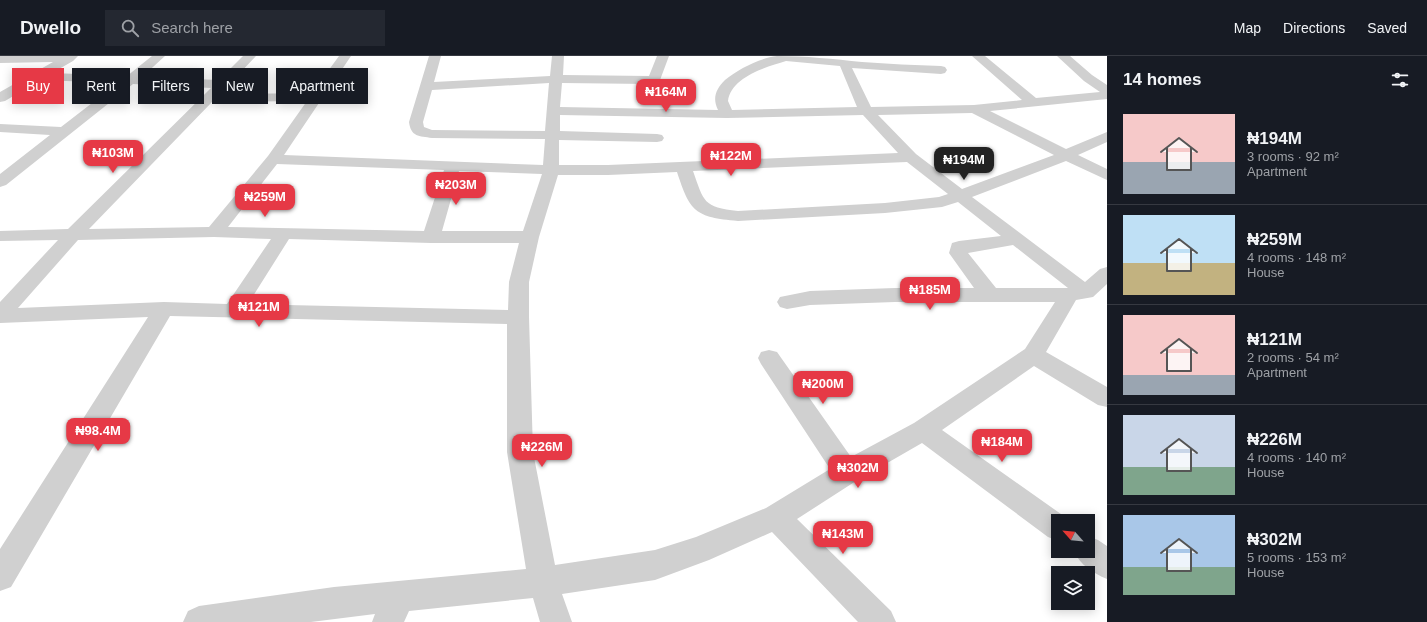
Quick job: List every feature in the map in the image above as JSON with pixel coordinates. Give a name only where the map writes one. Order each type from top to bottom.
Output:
[{"type":"street","points":[[0,182],[132,79],[159,56]]},
{"type":"street","points":[[238,68],[250,56]]},
{"type":"street","points":[[337,68],[345,56]]},
{"type":"street","points":[[435,56],[416,122],[417,129],[421,132],[432,134],[657,138]]},
{"type":"street","points":[[556,622],[543,582],[520,452],[518,317],[519,282],[530,237],[551,170],[553,111],[558,56]]},
{"type":"street","points":[[663,56],[654,80],[653,112],[663,168]]},
{"type":"street","points":[[978,56],[1032,102]]},
{"type":"street","points":[[1063,56],[1088,78],[1107,91]]},
{"type":"street","points":[[0,59],[70,57]]},
{"type":"street","points":[[53,68],[70,57]]},
{"type":"street","points":[[727,114],[721,102],[723,91],[737,78],[768,62],[788,57],[845,65],[941,70]]},
{"type":"street","points":[[845,65],[866,111],[911,157],[1016,239],[1094,284]]},
{"type":"street","points":[[64,77],[132,79],[158,83],[212,84]]},
{"type":"street","points":[[427,86],[557,79],[654,80]]},
{"type":"street","points":[[0,98],[12,91]]},
{"type":"street","points":[[0,315],[73,235],[212,94]]},
{"type":"street","points":[[553,111],[727,114],[974,109],[1107,94]]},
{"type":"street","points":[[208,98],[276,97]]},
{"type":"street","points":[[214,232],[273,159],[313,104]]},
{"type":"street","points":[[974,109],[1107,175]]},
{"type":"street","points":[[0,128],[65,132]]},
{"type":"street","points":[[683,166],[697,205],[706,211],[717,215],[738,216],[885,208],[942,202],[1065,155],[1107,136]]},
{"type":"street","points":[[273,159],[551,170],[663,168],[911,157]]},
{"type":"street","points":[[431,237],[453,166]]},
{"type":"street","points":[[0,236],[214,232],[431,237],[530,237]]},
{"type":"street","points":[[233,311],[284,233]]},
{"type":"street","points":[[990,295],[958,253],[959,248],[1016,239]]},
{"type":"street","points":[[787,302],[810,298],[895,295],[990,295],[1094,284]]},
{"type":"street","points":[[199,622],[394,609],[543,582],[655,565],[699,550],[776,518],[847,473],[924,430],[1033,355],[1094,284]]},
{"type":"street","points":[[0,315],[164,309],[518,317]]},
{"type":"street","points":[[0,576],[164,309]]},
{"type":"street","points":[[1033,355],[1107,398]]},
{"type":"street","points":[[769,358],[847,473]]},
{"type":"street","points":[[924,430],[1051,523]]},
{"type":"street","points":[[776,518],[880,622]]},
{"type":"street","points":[[1095,555],[1107,564]]}]
